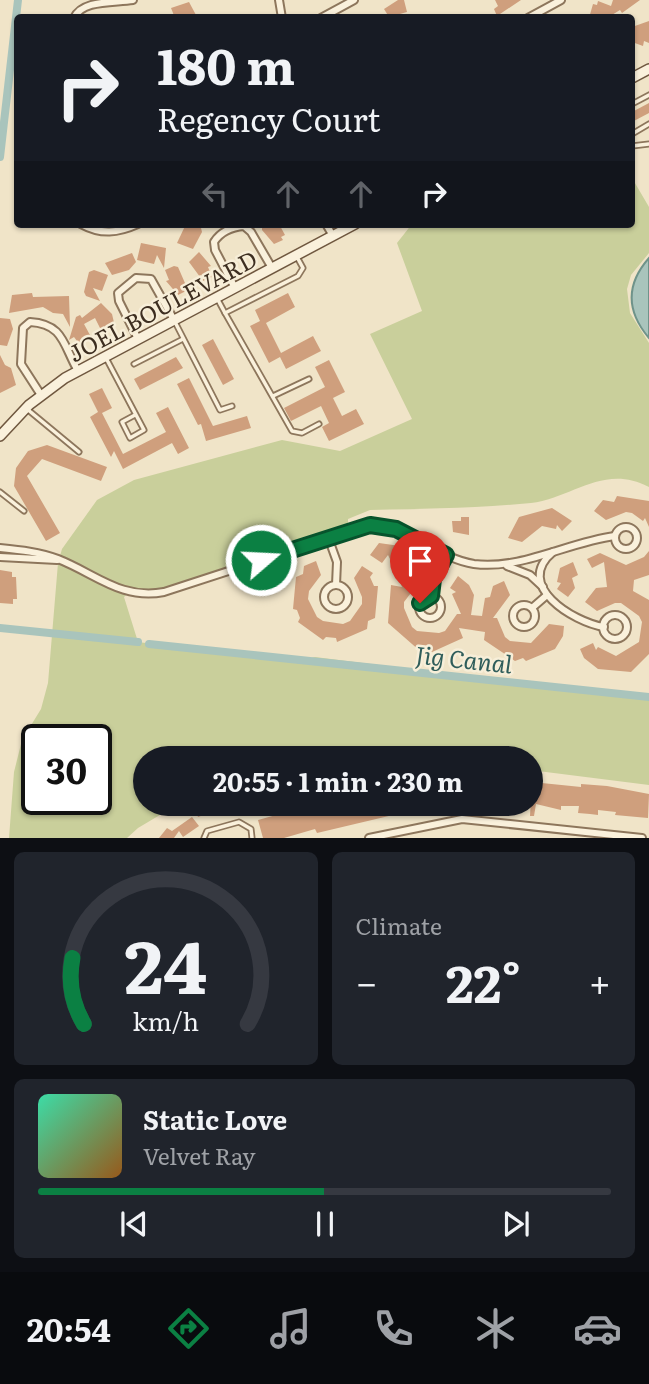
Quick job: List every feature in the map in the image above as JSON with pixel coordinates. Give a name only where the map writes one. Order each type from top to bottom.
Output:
[{"type":"main road","name":"JOEL BOULEVARD","points":[[0,436],[25,408],[78,371],[348,228]]},
{"type":"street","points":[[76,14],[82,4],[91,0],[133,0]]},
{"type":"street","points":[[328,14],[354,0]]},
{"type":"street","points":[[535,14],[561,0]]},
{"type":"street","points":[[90,228],[111,232],[124,228]]},
{"type":"street","points":[[231,228],[219,235],[214,242],[215,250],[235,288]]},
{"type":"street","points":[[246,228],[272,268]]},
{"type":"street","points":[[328,228],[333,236]]},
{"type":"street","points":[[138,339],[118,293],[122,286],[135,278],[143,276],[151,279],[174,320]]},
{"type":"street","points":[[41,395],[21,364],[23,328],[30,322],[47,323],[55,327],[78,371]]},
{"type":"street","points":[[0,548],[45,554],[110,586],[144,595],[164,592],[360,527],[379,525],[404,533],[446,555],[471,563],[502,565],[530,575],[567,615],[604,627]]},
{"type":"street","points":[[502,565],[615,536]]},
{"type":"street","points":[[328,537],[337,562],[336,585]]},
{"type":"street","points":[[543,587],[543,566],[548,556],[558,549]]},
{"type":"street","points":[[431,596],[433,579],[446,555]]},
{"type":"street","points":[[0,557],[61,560]]},
{"type":"street","points":[[533,608],[547,594]]},
{"type":"street","points":[[369,838],[462,819],[642,838]]},
{"type":"street","points":[[566,838],[567,830]]},
{"type":"lane","points":[[635,102],[649,95]]},
{"type":"lane","points":[[641,99],[645,105]]},
{"type":"lane","points":[[225,313],[298,276],[303,268],[296,255]]},
{"type":"lane","points":[[217,297],[292,431],[302,433],[319,424]]},
{"type":"lane","points":[[174,320],[220,410],[232,406]]},
{"type":"lane","points":[[134,364],[183,339]]},
{"type":"lane","points":[[105,356],[144,430],[130,438],[122,422],[135,415]]},
{"type":"lane","points":[[273,397],[309,379]]},
{"type":"lane","points":[[25,408],[79,452]]},
{"type":"lane","points":[[0,492],[24,511]]},
{"type":"lane","points":[[204,838],[207,831],[239,822],[251,828],[252,838]]},
{"type":"green space","points":[[635,183],[649,207],[649,253],[631,275],[627,289],[630,313],[649,343],[649,487],[633,481],[603,480],[531,503],[370,510],[348,519],[348,529],[156,596],[127,594],[124,597],[138,642],[293,662],[315,657],[649,699],[649,785],[543,772],[543,746],[133,746],[133,816],[158,816],[127,838],[9,838],[14,772],[21,744],[21,815],[112,815],[112,724],[32,724],[41,709],[48,683],[58,563],[62,549],[97,500],[134,480],[282,440],[340,451],[412,419],[370,334],[422,311],[397,243],[409,228],[635,228]]},
{"type":"water","points":[[649,258],[649,338],[636,318],[632,298],[636,278]]},
{"type":"building","points":[[398,0],[404,0],[407,12],[387,14],[384,9]]},
{"type":"building","points":[[495,0],[521,0],[500,14],[496,14],[494,9],[498,6]]},
{"type":"building","points":[[613,0],[640,0],[622,13],[620,10],[614,14],[590,14],[593,4],[597,5],[598,1],[611,6]]},
{"type":"building","points":[[189,2],[195,14],[173,14],[171,8]]},
{"type":"building","points":[[649,21],[649,43],[644,41],[643,46],[635,43],[635,26]]},
{"type":"building","points":[[649,103],[649,113],[635,120],[635,110]]},
{"type":"building","points":[[184,228],[201,228],[202,232],[193,249],[177,243]]},
{"type":"building","points":[[281,228],[285,235],[281,237],[283,240],[274,244],[262,230]]},
{"type":"building","points":[[141,243],[166,248],[164,268],[157,255],[154,264],[137,260]]},
{"type":"building","points":[[199,252],[211,266],[208,267],[212,277],[203,281],[189,262]]},
{"type":"building","points":[[132,253],[136,262],[129,270],[112,275],[105,263]]},
{"type":"building","points":[[178,267],[188,290],[178,295],[166,281],[169,280],[165,270]]},
{"type":"building","points":[[94,270],[108,275],[102,291],[93,288],[100,301],[86,296],[84,292],[89,272]]},
{"type":"building","points":[[32,293],[33,297],[69,296],[70,327],[63,314],[53,313],[43,307],[9,313],[12,295]]},
{"type":"building","points":[[288,293],[295,307],[266,323],[281,353],[313,336],[321,351],[286,369],[280,357],[269,363],[250,326],[260,321],[255,310]]},
{"type":"building","points":[[101,303],[112,314],[115,327],[101,330],[95,318],[84,324],[91,337],[89,341],[80,345],[74,337],[69,340],[76,317],[80,315],[82,318]]},
{"type":"building","points":[[0,318],[10,319],[13,329],[7,346],[0,345]]},
{"type":"building","points":[[213,339],[234,379],[223,385],[202,345]]},
{"type":"building","points":[[0,355],[5,365],[11,368],[16,385],[0,393]]},
{"type":"building","points":[[176,357],[183,368],[140,390],[134,379]]},
{"type":"building","points":[[329,360],[345,392],[333,398],[342,416],[356,409],[364,424],[329,441],[322,427],[329,423],[321,406],[291,421],[284,408],[325,387],[315,367]]},
{"type":"building","points":[[189,378],[213,426],[247,416],[251,428],[206,441],[201,424],[198,425],[177,384]]},
{"type":"building","points":[[102,388],[112,408],[102,413],[123,454],[166,432],[156,413],[168,407],[189,448],[178,454],[172,443],[123,469],[114,451],[111,457],[90,417],[98,412],[89,394]]},
{"type":"building","points":[[47,445],[107,467],[101,481],[42,459],[27,476],[60,533],[46,541],[14,486],[16,468],[28,451]]},
{"type":"building","points":[[617,496],[649,501],[649,527],[645,518],[643,521],[632,513],[626,512],[606,520],[594,511],[603,500],[614,502]]},
{"type":"building","points":[[552,508],[572,521],[562,531],[557,525],[556,529],[542,526],[522,542],[508,538],[519,517]]},
{"type":"building","points":[[461,517],[469,517],[469,535],[453,532],[452,521],[461,521]]},
{"type":"building","points":[[379,543],[400,546],[406,559],[393,565],[388,555],[382,563],[370,555]]},
{"type":"building","points":[[649,551],[649,575],[634,580],[633,591],[649,600],[649,654],[631,672],[598,669],[584,658],[580,649],[593,643],[596,650],[598,647],[616,656],[639,642],[642,622],[639,616],[621,603],[597,611],[585,602],[596,588],[607,587],[604,562],[592,568],[587,559],[600,553],[626,565],[644,557]]},
{"type":"building","points":[[316,561],[321,575],[309,591],[308,599],[317,617],[323,621],[343,624],[350,621],[362,604],[354,578],[362,566],[373,573],[370,577],[374,586],[378,586],[375,618],[368,621],[367,629],[337,642],[336,638],[326,637],[323,640],[298,622],[300,618],[297,610],[293,609],[296,577],[303,574],[304,566]]},
{"type":"building","points":[[573,562],[578,575],[572,578],[575,588],[568,597],[557,589],[561,583],[557,582],[560,568]]},
{"type":"building","points":[[0,570],[12,572],[12,577],[16,577],[17,599],[13,599],[13,604],[0,603]]},
{"type":"building","points":[[411,571],[417,585],[404,602],[404,608],[412,627],[417,631],[445,631],[457,614],[461,614],[452,594],[456,592],[450,588],[458,576],[469,585],[474,595],[471,615],[482,616],[485,598],[490,597],[493,586],[504,581],[510,595],[493,618],[497,618],[505,637],[510,641],[531,643],[549,624],[564,626],[563,636],[555,649],[526,661],[523,658],[515,661],[484,640],[485,632],[459,628],[463,638],[432,652],[420,651],[388,623],[391,585],[402,587],[398,577]]},
{"type":"building","points":[[543,783],[581,787],[581,784],[607,786],[649,794],[648,818],[615,815],[616,812],[598,810],[598,815],[578,813],[579,806],[561,806],[561,810],[543,806]]},
{"type":"building","points":[[272,816],[389,816],[317,833],[315,829],[284,838],[263,838],[258,820]]},
{"type":"building","points":[[192,817],[199,826],[183,837],[179,831],[174,838],[159,838],[167,828],[172,831]]},
{"type":"waterway","points":[[16,14],[18,0]]},
{"type":"waterway","points":[[0,157],[14,35]]},
{"type":"waterway","name":"Jig Canal","points":[[0,628],[138,642]]},
{"type":"waterway","name":"Jig Canal","points":[[149,644],[649,697]]},
{"type":"route","points":[[261,560],[360,527],[388,527],[446,555],[433,579],[431,596],[424,597],[420,603]]}]
